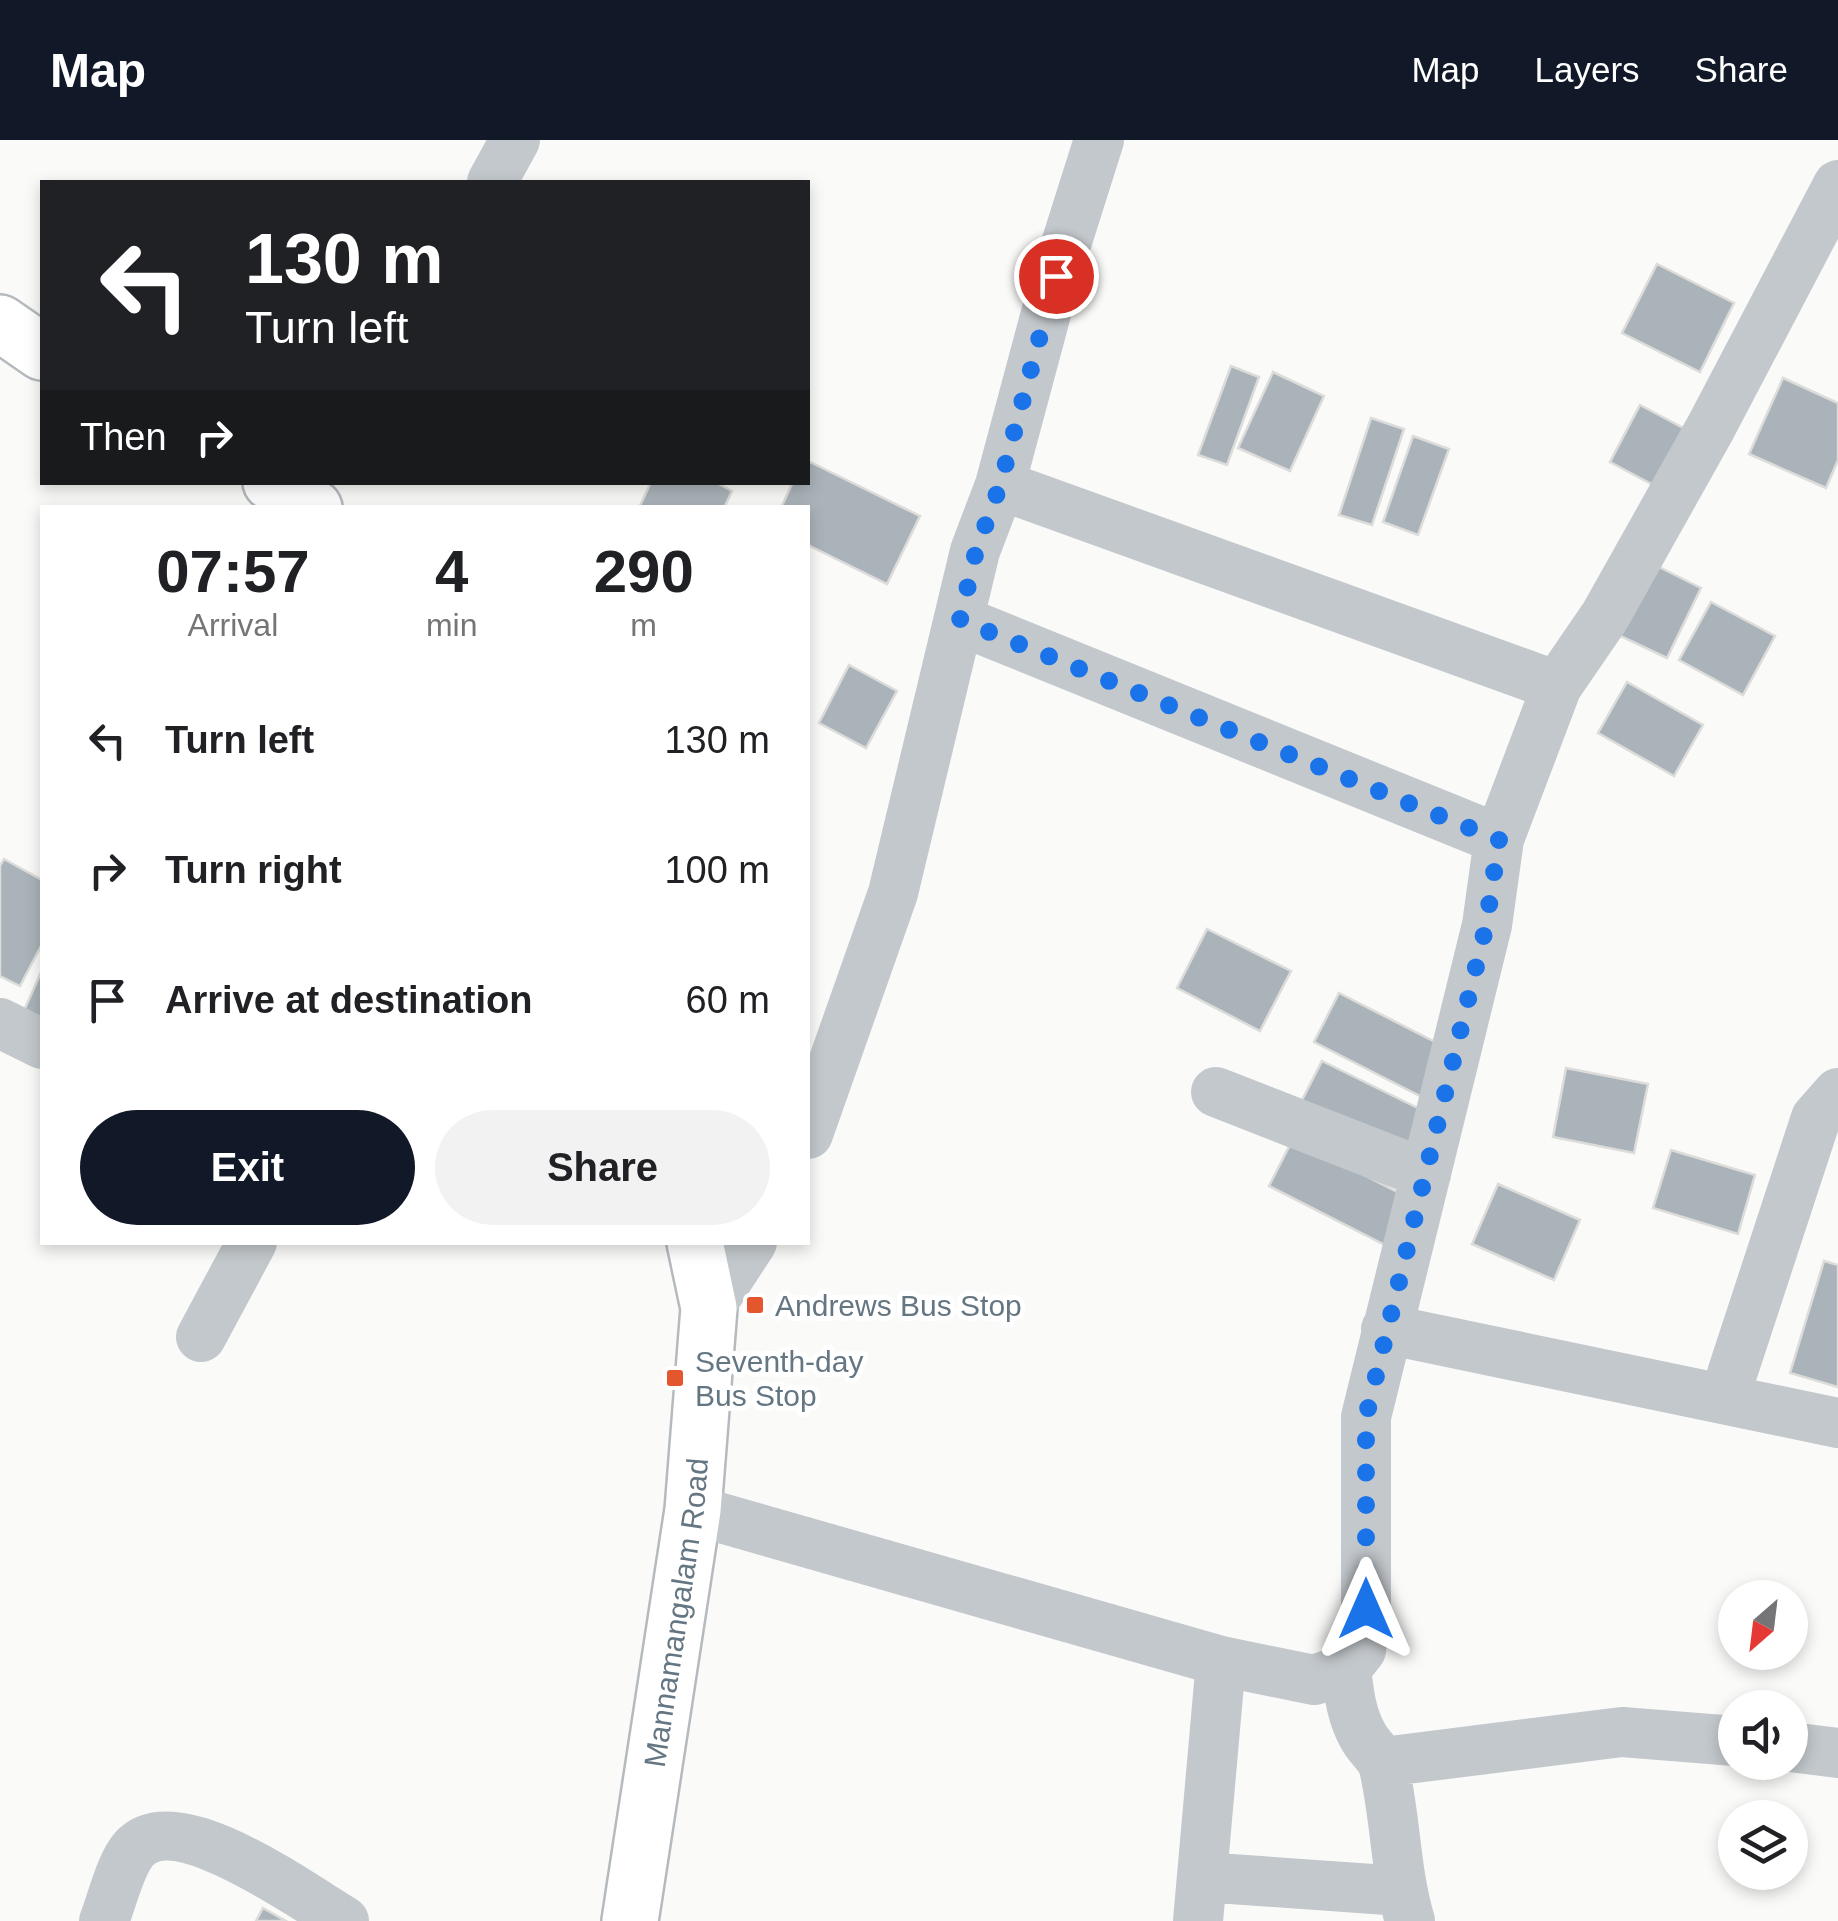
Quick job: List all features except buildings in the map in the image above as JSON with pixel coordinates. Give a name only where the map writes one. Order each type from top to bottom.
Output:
[{"type":"main road","points":[[0,323],[40,351]]},
{"type":"main road","points":[[276,485],[312,505]]},
{"type":"main road","name":"Mannamangalam Road","points":[[630,1921],[693,1510],[710,1308],[696,1245]]},
{"type":"street","points":[[493,180],[515,140]]},
{"type":"street","points":[[810,1128],[893,892],[976,551],[1000,485],[1056,276],[1099,140]]},
{"type":"street","points":[[693,1510],[1221,1661],[1314,1680],[1346,1669],[1361,1650],[1365,1622],[1366,1417],[1456,1035],[1486,926],[1499,840],[1557,686],[1605,616],[1711,427],[1838,185]]},
{"type":"street","points":[[1000,485],[1557,686]]},
{"type":"street","points":[[960,620],[1499,840]]},
{"type":"street","points":[[0,1024],[40,1043]]},
{"type":"street","points":[[1216,1092],[1426,1174]]},
{"type":"street","points":[[1732,1374],[1816,1118],[1838,1093]]},
{"type":"street","points":[[201,1337],[250,1245]]},
{"type":"street","points":[[710,1308],[750,1245]]},
{"type":"street","points":[[1386,1329],[1838,1423]]},
{"type":"street","points":[[1221,1661],[1200,1899],[1405,1906],[1396,1826],[1383,1762],[1364,1739],[1352,1712],[1346,1669]]},
{"type":"street","points":[[1383,1762],[1622,1732],[1718,1739]]},
{"type":"street","points":[[1808,1749],[1838,1753]]},
{"type":"street","points":[[104,1921],[134,1849],[158,1835],[188,1837],[244,1862],[344,1921]]},
{"type":"place","name":"Andrews Bus Stop","points":[[755,1305]]},
{"type":"place","name":"Seventh-day Bus Stop","points":[[675,1378]]},
{"type":"route","points":[[1056,276],[1000,485],[976,551],[960,620],[1499,840],[1486,926],[1456,1035],[1429,1166],[1366,1417],[1366,1609]]}]
